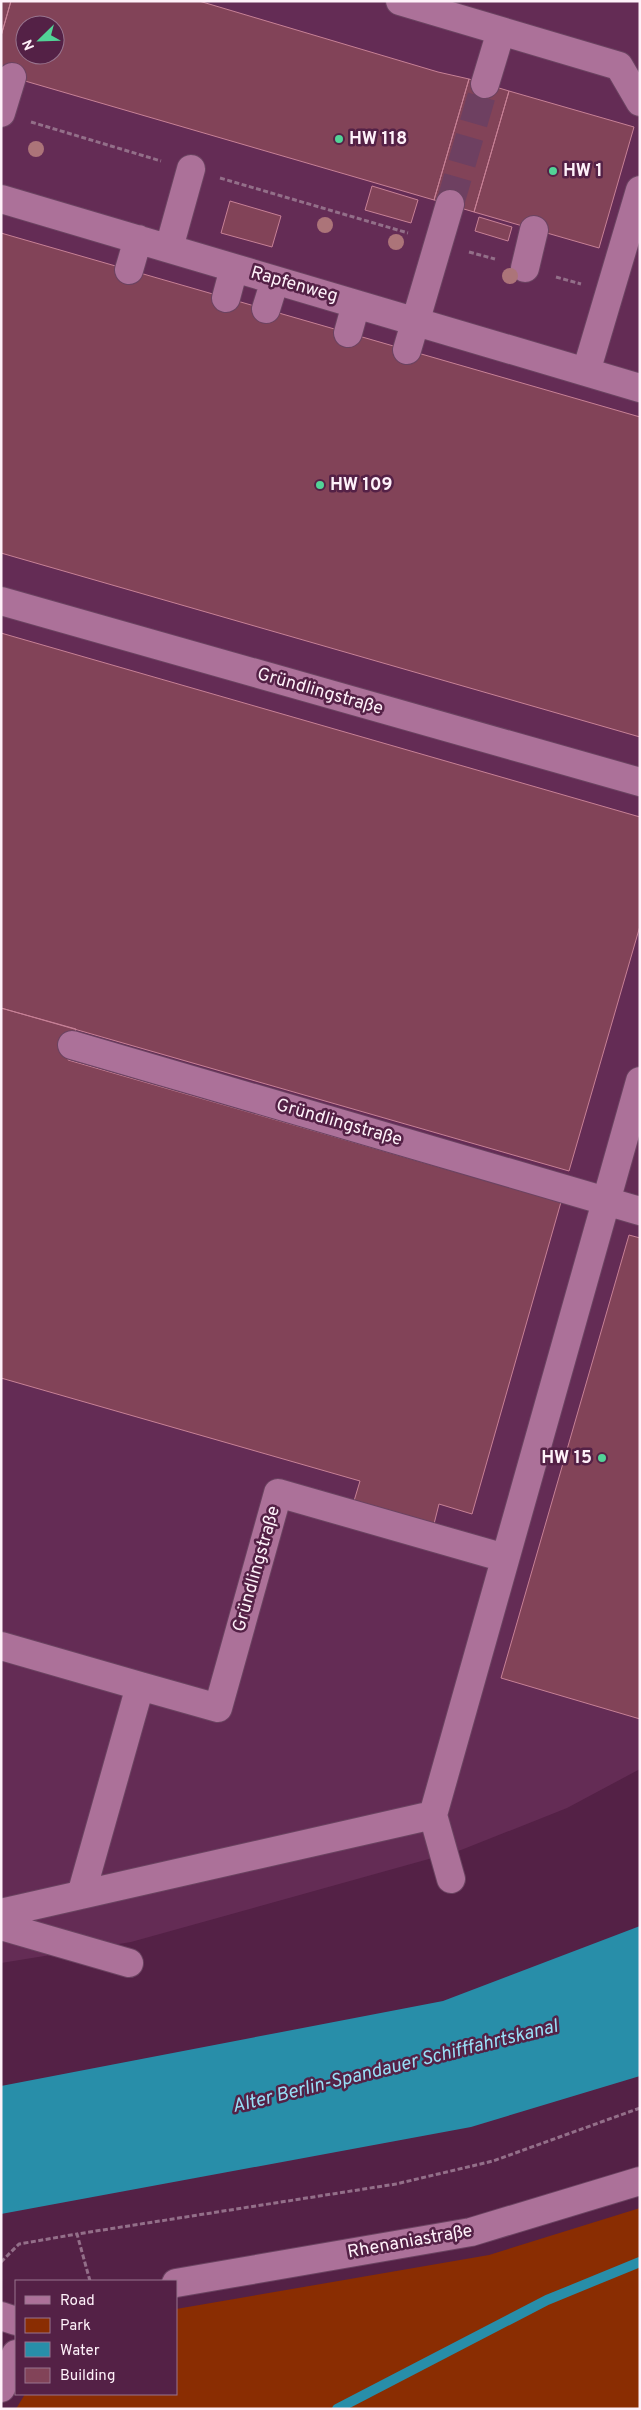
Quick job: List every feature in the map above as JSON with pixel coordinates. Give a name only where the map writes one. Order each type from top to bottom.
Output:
[{"type":"street","points":[[400,1],[619,66],[640,102]]},
{"type":"street","points":[[485,84],[501,31]]},
{"type":"street","points":[[1,113],[12,77]]},
{"type":"street","points":[[169,248],[191,169]]},
{"type":"street","points":[[586,372],[609,293],[632,189]]},
{"type":"street","name":"Rapfenweg","points":[[1,199],[640,388]]},
{"type":"street","points":[[407,350],[450,204]]},
{"type":"street","points":[[526,268],[534,230]]},
{"type":"street","points":[[129,270],[138,239]]},
{"type":"street","points":[[226,298],[234,268]]},
{"type":"street","points":[[266,309],[275,280]]},
{"type":"street","points":[[348,333],[356,304]]},
{"type":"street","name":"Gründlingstraße","points":[[1,602],[640,782]]},
{"type":"street","name":"Gründlingstraße","points":[[72,1045],[640,1211]]},
{"type":"street","points":[[451,1880],[433,1815],[640,1081]]},
{"type":"street","name":"Gründlingstraße","points":[[1,1646],[218,1708],[278,1493],[505,1558]]},
{"type":"street","points":[[81,1895],[140,1686]]},
{"type":"street","points":[[1,1913],[433,1815]]},
{"type":"street","points":[[1,1926],[129,1963]]},
{"type":"street","name":"Rhenaniastraße","points":[[178,2283],[471,2232],[640,2181]]},
{"type":"street","points":[[1,2316],[15,2321]]},
{"type":"street","points":[[1,2388],[15,2356]]},
{"type":"path","points":[[30,122],[609,293]]},
{"type":"path","points":[[1,2262],[19,2244],[396,2184],[493,2161],[640,2108]]},
{"type":"path","points":[[77,2234],[90,2280]]},
{"type":"shaded area","points":[[1,1],[640,1],[640,1769],[567,1808],[461,1850],[131,1942],[1,1963]]},
{"type":"green space","points":[[640,2208],[640,2409],[16,2409],[24,2395],[178,2395],[178,2309],[489,2255]]},
{"type":"water","name":"Alter Berlin-Spandauer Schifffahrtskanal","points":[[640,1926],[640,2076],[471,2127],[1,2214],[1,2086],[443,2001]]},
{"type":"building","points":[[1,1],[11,1],[1,36]]},
{"type":"building","name":"HW 118","points":[[11,1],[199,1],[438,72],[469,79],[434,200],[1,74],[1,36]]},
{"type":"building","points":[[469,79],[509,91],[474,212],[434,200]]},
{"type":"building","name":"HW 1","points":[[509,91],[634,127],[599,248],[474,212]]},
{"type":"building","points":[[372,186],[418,200],[411,223],[365,210]]},
{"type":"building","points":[[230,201],[281,216],[272,247],[221,233]]},
{"type":"building","points":[[479,217],[512,227],[508,241],[475,231]]},
{"type":"building","name":"HW 109","points":[[1,233],[640,417],[640,737],[1,553]]},
{"type":"building","points":[[1,633],[640,817],[640,926],[569,1171],[1,1008]]},
{"type":"building","points":[[1,1008],[76,1029],[68,1060],[561,1202],[472,1514],[439,1504],[434,1524],[354,1501],[360,1481],[1,1378]]},
{"type":"building","name":"HW 15","points":[[629,1235],[640,1238],[640,1719],[501,1678]]},
{"type":"waterway","points":[[337,2409],[547,2300],[640,2262]]},
{"type":"tunnel","points":[[450,204],[485,84]]},
{"type":"place","name":"HW 118","points":[[339,139]]},
{"type":"place","name":"HW 1","points":[[553,171]]},
{"type":"place","name":"HW 109","points":[[320,485]]},
{"type":"place","name":"HW 15","points":[[602,1458]]}]
